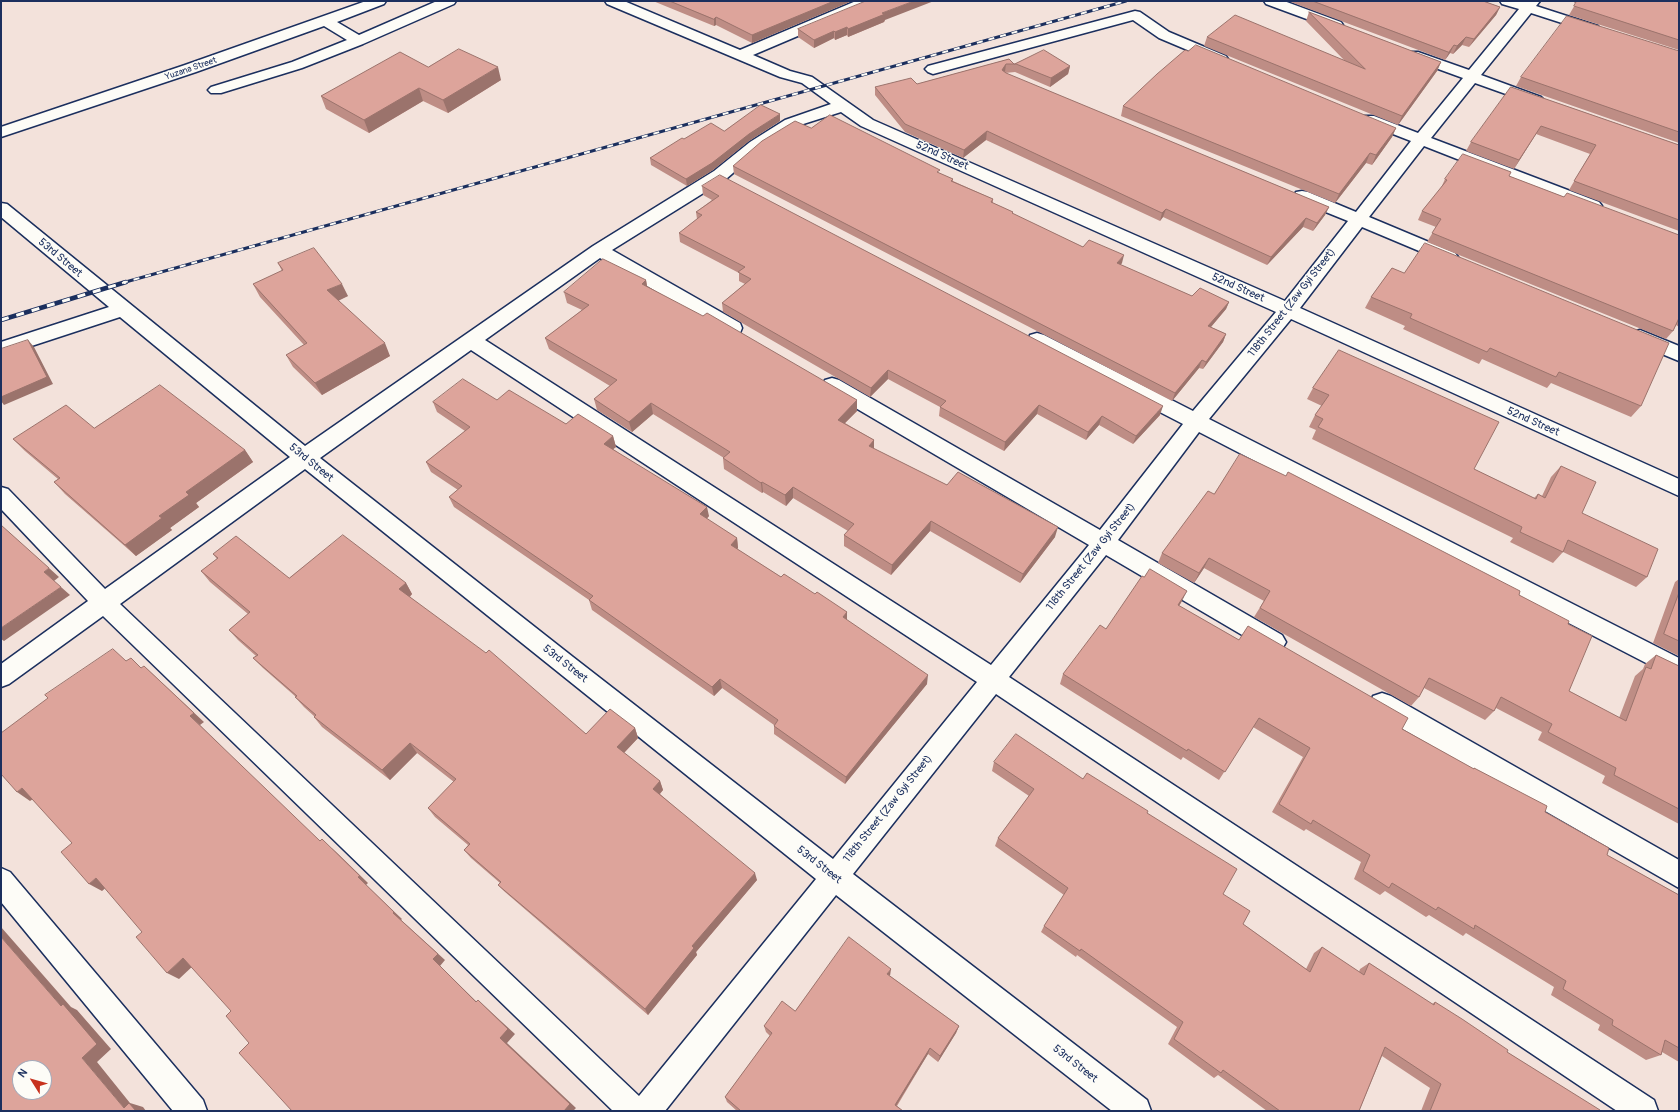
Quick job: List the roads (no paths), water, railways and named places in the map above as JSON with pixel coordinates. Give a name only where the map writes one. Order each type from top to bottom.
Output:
[{"type":"street","name":"Yuzana Street","points":[[1,132],[181,73],[379,1]]},
{"type":"street","points":[[216,90],[297,65],[358,41],[449,1]]},
{"type":"street","points":[[612,1],[635,11],[652,1]]},
{"type":"street","points":[[740,55],[868,1]]},
{"type":"street","points":[[1271,1],[1350,31]]},
{"type":"street","points":[[1522,3],[1603,32]]},
{"type":"street","name":"118th Street (Zaw Gyi Street)","points":[[646,1111],[1103,543],[1195,423],[1288,310],[1358,219],[1472,77],[1522,3]]},
{"type":"street","points":[[933,69],[1130,10],[1164,35],[1232,64]]},
{"type":"street","name":"52nd Street","points":[[635,11],[785,74],[807,80],[867,123],[1288,310],[1679,488]]},
{"type":"street","points":[[326,21],[358,41]]},
{"type":"street","points":[[1400,50],[1553,106]]},
{"type":"street","points":[[1,677],[304,458],[599,250],[720,176],[756,145],[791,123],[842,106]]},
{"type":"street","points":[[1355,114],[1420,141],[1605,211]]},
{"type":"street","points":[[720,176],[741,186]]},
{"type":"street","points":[[1285,190],[1460,262]]},
{"type":"street","name":"53rd Street","points":[[1,208],[304,458],[834,876],[1136,1111]]},
{"type":"street","points":[[599,250],[751,338]]},
{"type":"street","points":[[1,349],[123,309]]},
{"type":"street","points":[[1021,332],[1195,423],[1679,670]]},
{"type":"street","points":[[1628,332],[1679,354]]},
{"type":"street","points":[[472,341],[993,679],[1643,1111]]},
{"type":"street","points":[[813,374],[1289,650]]},
{"type":"street","points":[[1,495],[104,603],[634,1111]]},
{"type":"street","points":[[1364,694],[1679,874]]},
{"type":"street","points":[[1,882],[192,1111]]},
{"type":"railway","points":[[122,283],[1126,1]]},
{"type":"railway","points":[[1,320],[126,282]]}]
